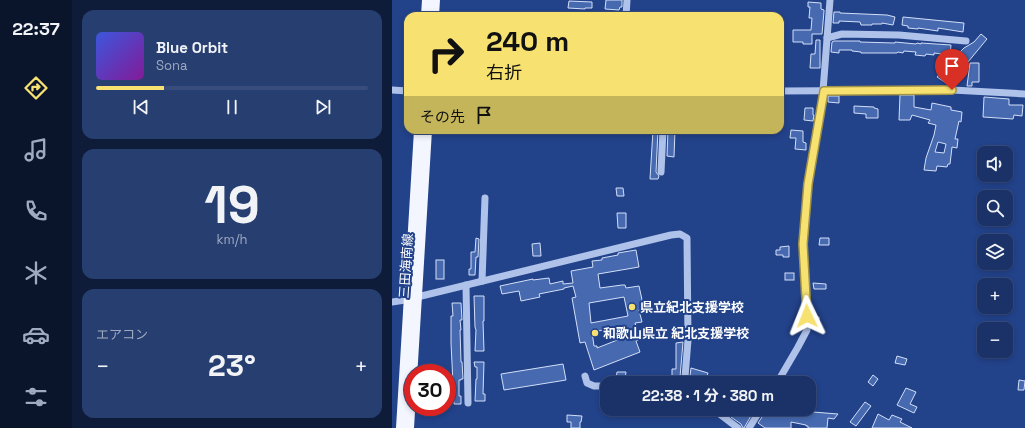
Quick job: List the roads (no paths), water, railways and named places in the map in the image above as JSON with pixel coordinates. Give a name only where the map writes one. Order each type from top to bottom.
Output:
[{"type":"main road","points":[[426,12],[427,0]]},
{"type":"main road","points":[[434,12],[435,0]]},
{"type":"main road","name":"三田海南線","points":[[409,428],[419,134]]},
{"type":"main road","name":"三田海南線","points":[[401,428],[427,134]]},
{"type":"street","points":[[626,12],[627,0]]},
{"type":"street","points":[[781,376],[807,330],[803,244],[808,184],[824,91],[830,0]]},
{"type":"street","points":[[827,38],[842,34],[892,35],[966,41]]},
{"type":"street","points":[[392,90],[404,91]]},
{"type":"street","points":[[784,91],[952,90],[1025,94]]},
{"type":"street","points":[[661,172],[663,134]]},
{"type":"street","points":[[482,281],[485,198]]},
{"type":"street","points":[[392,302],[680,234],[687,238],[688,340],[685,376]]},
{"type":"street","points":[[466,285],[468,403]]},
{"type":"street","points":[[585,376],[587,383],[594,386],[600,386]]},
{"type":"street","points":[[722,416],[738,428]]},
{"type":"street","points":[[749,428],[757,416]]},
{"type":"place","name":"県立紀北支援学校","points":[[632,307]]},
{"type":"place","name":"和歌山県立 紀北支援学校","points":[[595,333]]}]
